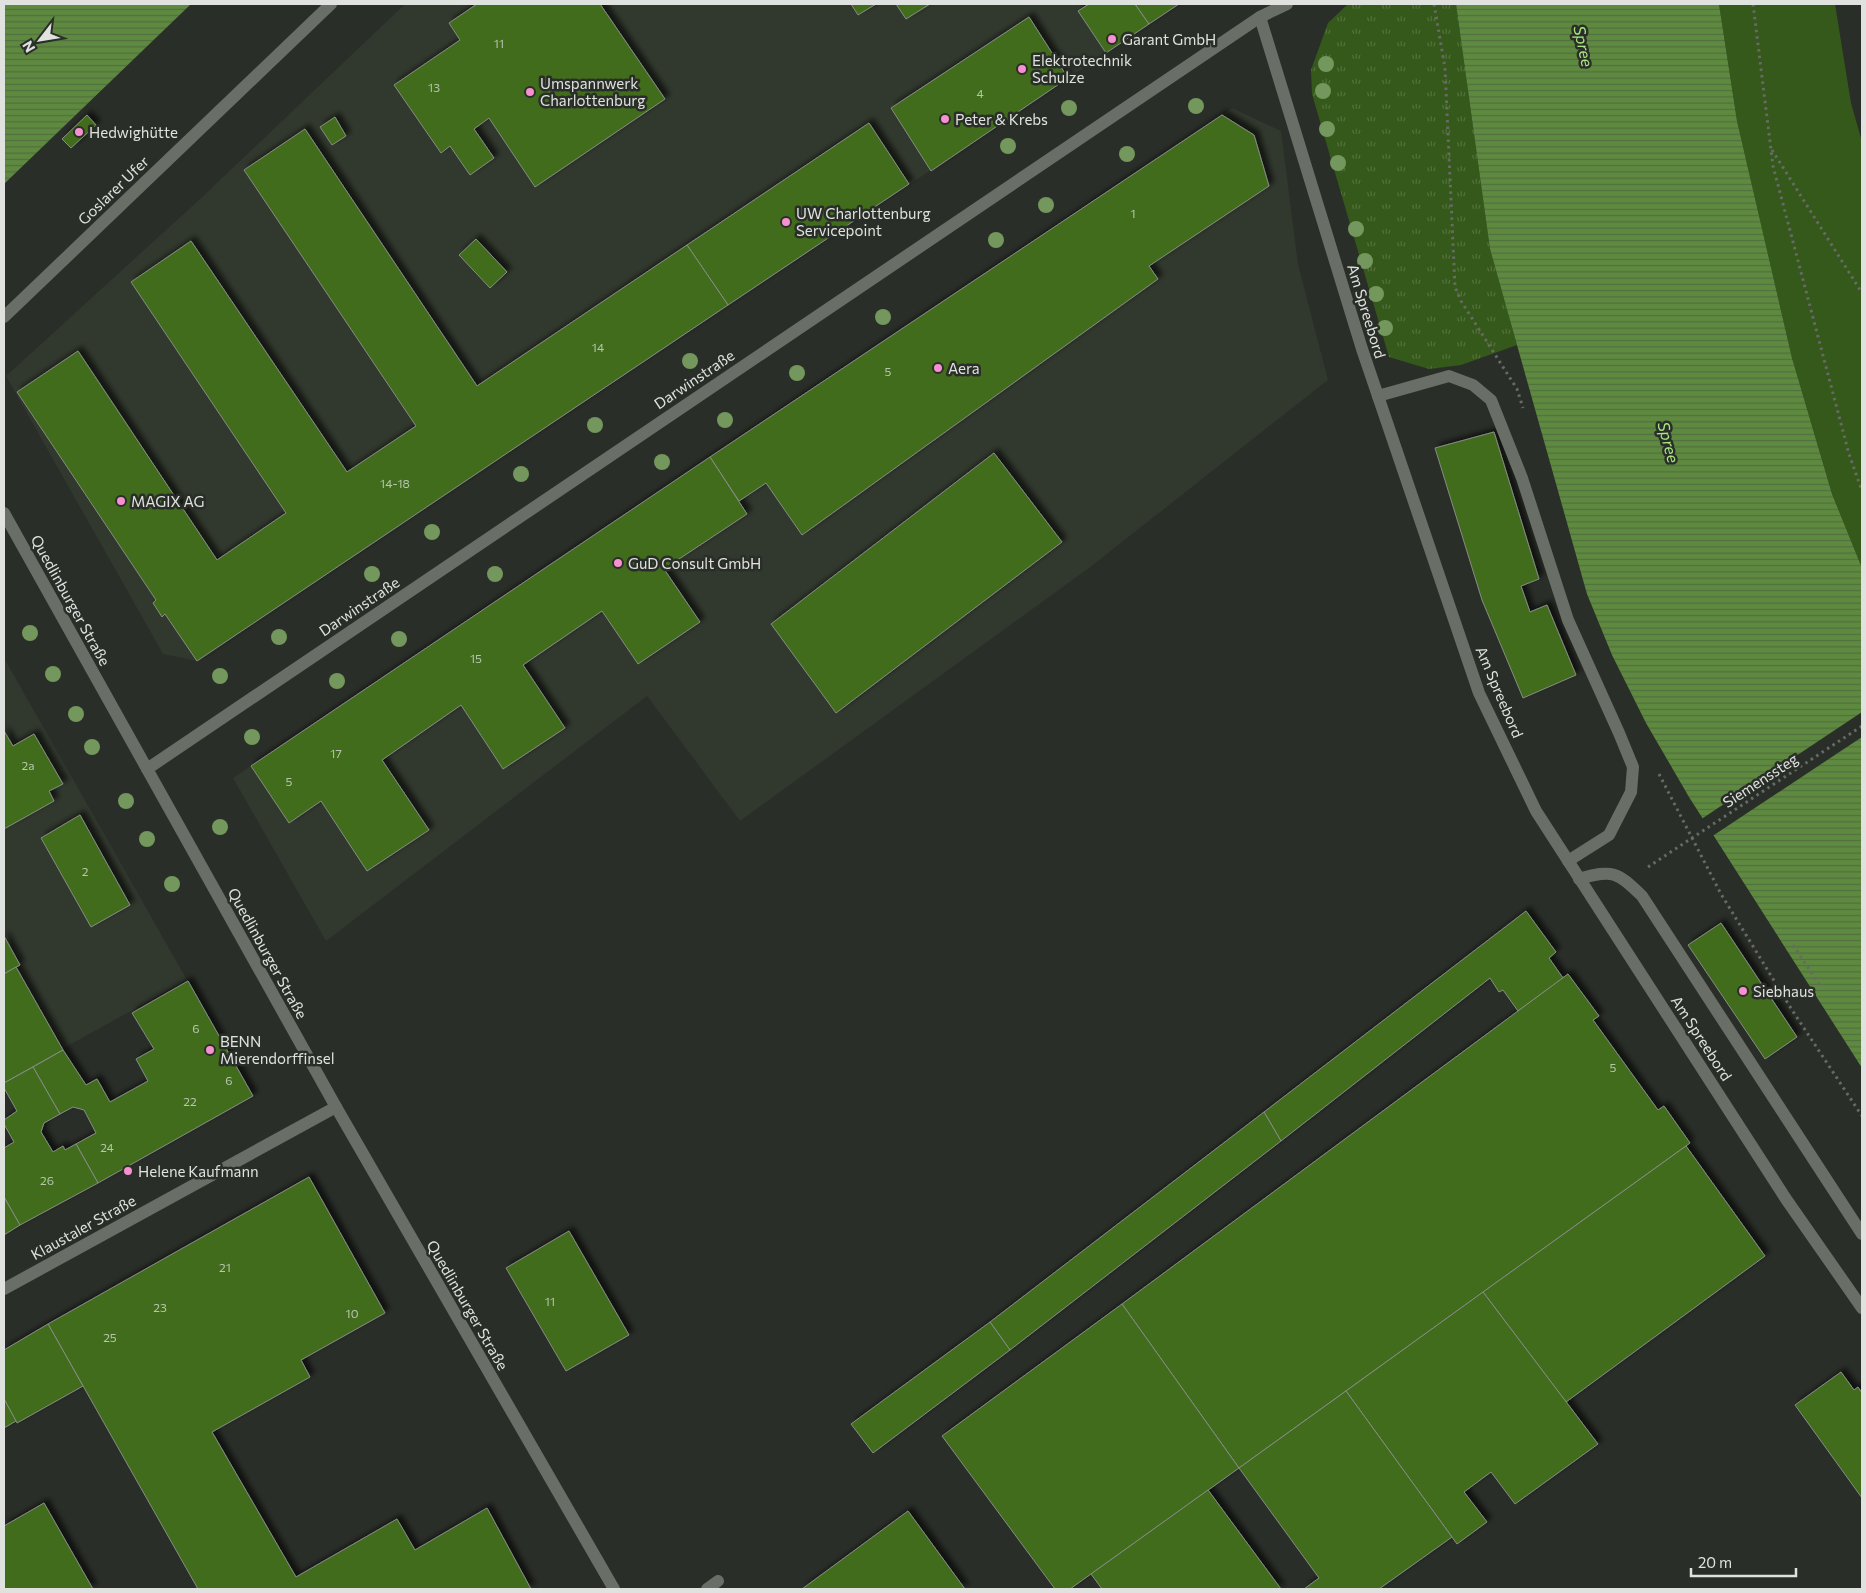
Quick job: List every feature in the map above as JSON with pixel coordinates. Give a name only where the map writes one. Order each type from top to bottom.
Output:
[{"type":"street","name":"Goslarer Ufer","points":[[4,317],[331,4]]},
{"type":"street","name":"Darwinstraße","points":[[147,769],[1260,17],[1287,4]]},
{"type":"street","name":"Am Spreebord","points":[[1260,17],[1362,349],[1479,693],[1536,812],[1786,1199],[1862,1308]]},
{"type":"street","points":[[1378,396],[1449,376],[1473,385],[1491,400],[1522,478],[1568,620],[1620,733],[1633,767],[1631,792],[1609,835],[1568,861]]},
{"type":"street","name":"Quedlinburger Straße","points":[[4,513],[336,1107],[614,1589]]},
{"type":"street","points":[[1580,879],[1600,873],[1612,873],[1626,880],[1642,896],[1862,1234]]},
{"type":"street","name":"Klaustaler Straße","points":[[4,1289],[336,1107]]},
{"type":"street","points":[[707,1589],[718,1581]]},
{"type":"path","points":[[1434,4],[1445,68],[1455,286]]},
{"type":"path","points":[[1753,4],[1770,148],[1778,186],[1849,454],[1862,491]]},
{"type":"path","points":[[1770,148],[1862,293]]},
{"type":"path","name":"Siemenssteg","points":[[1648,867],[1862,726]]},
{"type":"path","points":[[1721,894],[1792,1010],[1862,1116]]},
{"type":"path","points":[[1793,945],[1822,987]]},
{"type":"shaded area","points":[[405,4],[1179,4],[197,661],[163,654],[6,376],[200,199]]},
{"type":"shaded area","points":[[1232,108],[1281,131],[1298,264],[1328,380],[1089,568],[740,821],[647,696],[326,941],[233,778]]},
{"type":"shaded area","points":[[4,658],[187,980],[4,1081]]},
{"type":"green space","points":[[1348,4],[1456,4],[1490,249],[1517,345],[1461,365],[1429,369],[1389,357],[1312,94],[1311,70],[1328,23]]},
{"type":"green space","points":[[1719,4],[1835,4],[1851,103],[1862,142],[1862,568],[1832,494],[1792,358],[1737,121]]},
{"type":"water","points":[[4,4],[191,4],[4,184]]},
{"type":"water","name":"Spree","points":[[1456,4],[1719,4],[1737,121],[1792,358],[1832,494],[1862,568],[1862,1068],[1689,797],[1646,723],[1612,655],[1587,594],[1490,249]]},
{"type":"pier","points":[[1862,712],[1862,737],[1711,837],[1700,820]]},
{"type":"building","name":"Umspannwerk Charlottenburg","points":[[477,4],[600,4],[665,99],[535,187],[489,118],[474,129],[494,158],[470,175],[450,146],[441,153],[394,85],[460,40],[449,23]]},
{"type":"building","points":[[851,4],[876,4],[858,15]]},
{"type":"building","points":[[896,4],[930,4],[906,19]]},
{"type":"building","name":"Garant GmbH","points":[[1089,4],[1135,4],[1149,24],[1106,53],[1078,11]]},
{"type":"building","points":[[1135,4],[1179,4],[1149,24]]},
{"type":"building","points":[[1029,17],[1068,78],[931,171],[891,108]]},
{"type":"building","name":"Hedwighütte","points":[[87,115],[96,125],[71,148],[62,139]]},
{"type":"building","name":"Aera","points":[[1222,115],[1254,135],[1269,186],[1149,266],[1158,279],[802,535],[766,483],[739,501],[710,457]]},
{"type":"building","points":[[335,117],[346,136],[332,145],[320,127]]},
{"type":"building","name":"UW Charlottenburg Servicepoint","points":[[869,123],[909,184],[728,305],[687,245]]},
{"type":"building","points":[[305,129],[477,386],[687,245],[728,305],[197,661],[165,614],[162,617],[153,603],[156,600],[17,392],[78,351],[217,560],[286,513],[131,282],[191,241],[347,472],[416,426],[244,170]]},
{"type":"building","points":[[476,239],[507,272],[490,288],[459,255]]},
{"type":"building","points":[[1494,432],[1539,579],[1521,586],[1530,612],[1547,605],[1576,675],[1523,698],[1482,600],[1435,448]]},
{"type":"building","points":[[994,453],[1062,542],[836,713],[771,624]]},
{"type":"building","points":[[710,457],[747,514],[664,569],[700,622],[638,664],[602,611],[523,665],[565,728],[503,769],[461,705],[382,760],[429,830],[367,871],[321,801],[289,823],[251,766]]},
{"type":"building","points":[[4,731],[13,746],[34,734],[63,784],[49,791],[54,801],[4,829]]},
{"type":"building","points":[[80,815],[130,905],[91,927],[41,838]]},
{"type":"building","points":[[1526,911],[1556,952],[1549,958],[1563,978],[1518,1011],[1503,990],[1499,992],[1490,978],[1281,1141],[1264,1112]]},
{"type":"building","name":"Siebhaus","points":[[1721,923],[1797,1037],[1765,1059],[1688,945]]},
{"type":"building","points":[[4,936],[20,965],[4,974]]},
{"type":"building","points":[[16,967],[63,1050],[4,1083],[4,974]]},
{"type":"building","points":[[1568,974],[1599,1016],[1593,1020],[1658,1110],[1664,1106],[1690,1143],[1239,1468],[1122,1304]]},
{"type":"building","points":[[188,981],[253,1096],[98,1183],[76,1144],[96,1133],[84,1110],[73,1107],[60,1114],[33,1067],[63,1050],[86,1085],[97,1079],[110,1102],[148,1081],[136,1059],[154,1049],[132,1013]]},
{"type":"building","points":[[33,1067],[60,1114],[44,1123],[41,1132],[53,1152],[63,1146],[65,1150],[76,1144],[98,1183],[20,1225],[4,1197],[4,1148],[14,1142],[4,1124],[4,1120],[17,1111],[4,1088],[4,1083]]},
{"type":"building","points":[[1264,1112],[1281,1141],[1010,1350],[990,1322]]},
{"type":"building","points":[[1686,1146],[1765,1256],[1566,1402],[1483,1292]]},
{"type":"building","points":[[309,1177],[385,1313],[301,1360],[310,1377],[212,1432],[296,1577],[397,1519],[415,1550],[487,1508],[531,1589],[198,1589],[48,1324]]},
{"type":"building","points":[[4,1197],[20,1225],[4,1235]]},
{"type":"building","points":[[569,1231],[629,1335],[566,1371],[506,1268]]},
{"type":"building","points":[[1483,1292],[1598,1444],[1515,1504],[1491,1472],[1464,1492],[1487,1522],[1457,1544],[1346,1391]]},
{"type":"building","points":[[1122,1304],[1239,1468],[1070,1589],[1055,1589],[942,1436]]},
{"type":"building","points":[[990,1322],[1010,1350],[873,1453],[851,1424]]},
{"type":"building","points":[[48,1324],[83,1386],[17,1423],[4,1399],[4,1350]]},
{"type":"building","points":[[1841,1372],[1854,1390],[1858,1387],[1862,1393],[1862,1498],[1795,1405]]},
{"type":"building","points":[[1346,1391],[1452,1537],[1379,1589],[1304,1589],[1319,1578],[1239,1468]]},
{"type":"building","points":[[4,1399],[16,1421],[4,1428]]},
{"type":"building","points":[[1208,1490],[1281,1589],[1102,1589],[1091,1574]]},
{"type":"building","points":[[44,1503],[93,1589],[4,1589],[4,1526]]},
{"type":"building","points":[[908,1511],[965,1589],[802,1589]]},
{"type":"place","name":"Garant GmbH","points":[[1112,39]]},
{"type":"place","name":"Elektrotechnik Schulze","points":[[1022,69]]},
{"type":"place","name":"Umspannwerk Charlottenburg","points":[[530,92]]},
{"type":"place","name":"Peter & Krebs","points":[[945,119]]},
{"type":"place","name":"Hedwighütte","points":[[79,132]]},
{"type":"place","name":"UW Charlottenburg Servicepoint","points":[[786,222]]},
{"type":"place","name":"Aera","points":[[938,368]]},
{"type":"place","name":"MAGIX AG","points":[[121,501]]},
{"type":"place","name":"GuD Consult GmbH","points":[[618,563]]},
{"type":"place","name":"Siebhaus","points":[[1743,991]]},
{"type":"place","name":"BENN Mierendorffinsel","points":[[210,1050]]},
{"type":"place","name":"Helene Kaufmann","points":[[128,1171]]}]
